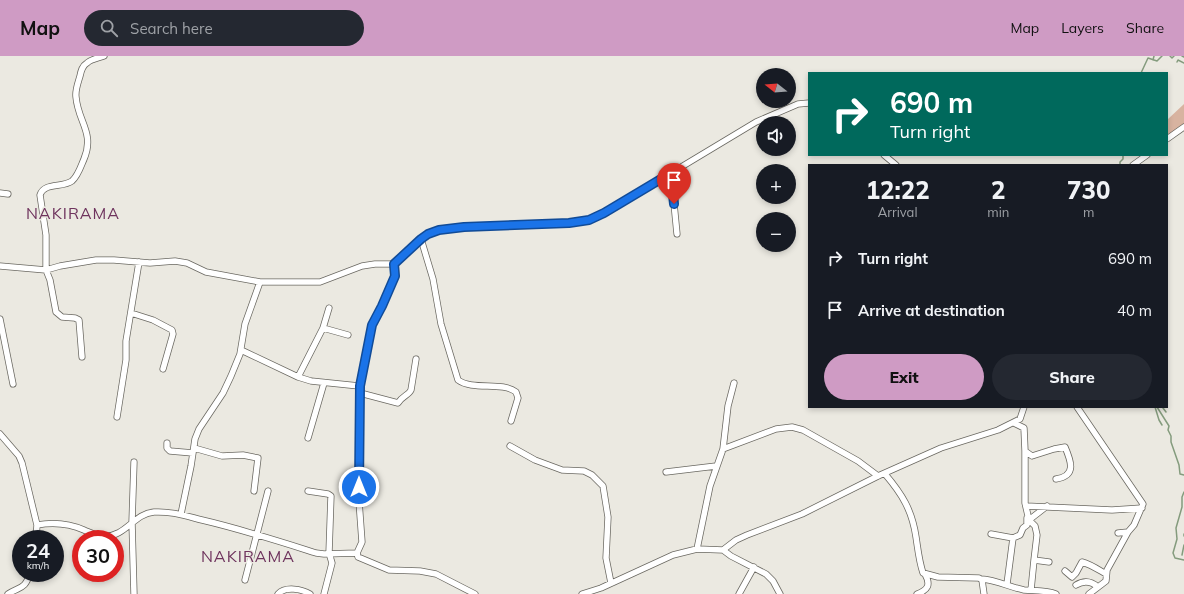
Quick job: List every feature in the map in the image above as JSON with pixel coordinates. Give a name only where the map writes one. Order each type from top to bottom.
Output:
[{"type":"street","points":[[82,356],[79,320],[75,318],[62,317],[58,314],[54,304],[51,286],[46,270],[46,235],[41,192],[46,187],[72,182],[78,174],[89,142],[88,134],[77,104],[77,86],[82,68],[87,62],[104,56]]},
{"type":"street","points":[[0,266],[46,270],[96,260],[139,262],[175,260],[187,263],[206,272],[260,282],[320,282],[362,266],[394,264],[428,234],[448,228],[569,223],[589,220],[623,202],[756,122],[798,104],[808,103]]},
{"type":"street","points":[[1168,138],[1184,127]]},
{"type":"street","points":[[885,156],[895,164]]},
{"type":"street","points":[[1135,164],[1146,156]]},
{"type":"street","points":[[671,173],[677,234]]},
{"type":"street","points":[[0,193],[8,194]]},
{"type":"street","points":[[421,239],[433,278],[441,324],[458,380],[475,385],[510,389],[516,392],[518,398],[511,421]]},
{"type":"street","points":[[116,417],[126,360],[126,341],[139,262]]},
{"type":"street","points":[[357,553],[362,542],[359,500],[360,386],[372,325],[395,276],[394,264]]},
{"type":"street","points":[[181,514],[195,439],[199,429],[223,393],[241,350],[245,324],[260,282]]},
{"type":"street","points":[[298,377],[323,328],[328,308]]},
{"type":"street","points":[[131,313],[153,320],[172,330],[162,369]]},
{"type":"street","points":[[0,319],[13,384]]},
{"type":"street","points":[[323,328],[348,335]]},
{"type":"street","points":[[241,350],[298,377],[311,381],[360,386]]},
{"type":"street","points":[[360,393],[398,403],[403,396],[409,394],[412,390],[416,359]]},
{"type":"street","points":[[308,438],[324,383]]},
{"type":"street","points":[[697,549],[707,498],[716,466],[723,449],[728,406],[734,383]]},
{"type":"street","points":[[723,550],[736,540],[802,514],[878,476],[941,448],[978,438],[1014,423],[1020,419],[1024,408]]},
{"type":"street","points":[[1078,408],[1143,504],[1106,574],[1106,581],[1089,594]]},
{"type":"street","points":[[1014,423],[1024,428],[1026,506],[1029,519],[1035,526],[1037,535],[1031,590]]},
{"type":"street","points":[[723,449],[776,429],[792,427],[803,430],[858,461],[878,476]]},
{"type":"street","points":[[0,434],[19,456],[22,463],[36,530]]},
{"type":"street","points":[[167,443],[167,448],[170,451],[194,450],[222,456],[243,455],[258,458],[254,491]]},
{"type":"street","points":[[510,446],[535,460],[562,470],[584,471],[592,475],[603,486],[608,517],[606,558],[611,583]]},
{"type":"street","points":[[1025,451],[1032,456],[1064,447],[1072,464],[1070,472],[1064,478],[1056,479]]},
{"type":"street","points":[[134,462],[132,522],[134,594]]},
{"type":"street","points":[[666,472],[716,466]]},
{"type":"street","points":[[885,474],[900,492],[910,510],[919,559],[923,574],[925,574],[929,584],[924,591],[917,594]]},
{"type":"street","points":[[245,580],[268,491]]},
{"type":"street","points":[[308,491],[328,494],[331,496],[329,554],[332,563],[324,594]]},
{"type":"street","points":[[1026,506],[1112,510],[1142,508]]},
{"type":"street","points":[[991,534],[1013,538],[1020,535],[1023,528],[1027,525],[1027,518],[1029,519],[1047,506]]},
{"type":"street","points":[[36,525],[61,523],[84,530],[93,535],[112,536],[122,532],[132,522],[153,512],[181,514],[257,534],[316,553],[357,553]]},
{"type":"street","points":[[1118,533],[1128,532]]},
{"type":"street","points":[[1007,584],[1013,538]]},
{"type":"street","points":[[582,594],[611,583],[673,555],[697,549],[723,550],[731,556],[754,567],[773,581],[780,594]]},
{"type":"street","points":[[357,553],[358,557],[389,570],[420,571],[436,574],[475,594]]},
{"type":"street","points":[[1034,560],[1049,562]]},
{"type":"street","points":[[1065,571],[1072,577],[1082,562],[1087,563],[1089,566],[1106,574]]},
{"type":"street","points":[[739,594],[754,567]]},
{"type":"street","points":[[925,574],[995,580],[1031,590],[1056,594]]},
{"type":"street","points":[[981,579],[984,594]]},
{"type":"street","points":[[1076,585],[1080,582],[1088,581],[1098,587]]},
{"type":"street","points":[[8,594],[22,588],[27,582]]},
{"type":"street","points":[[278,594],[286,589],[297,590],[310,594]]},
{"type":"shaded area","points":[[1184,104],[1184,124],[1168,135],[1168,119]]},
{"type":"waterway","points":[[1153,60],[1154,56]]},
{"type":"waterway","points":[[1141,72],[1148,58],[1157,61],[1162,56]]},
{"type":"waterway","points":[[1170,56],[1172,58],[1174,56]]},
{"type":"waterway","points":[[1177,62],[1178,60],[1184,63]]},
{"type":"waterway","points":[[1120,164],[1123,156]]},
{"type":"waterway","points":[[1155,408],[1162,425]]},
{"type":"waterway","points":[[1158,408],[1169,426],[1168,430],[1179,465],[1180,474],[1184,475]]},
{"type":"waterway","points":[[1163,408],[1166,412]]},
{"type":"waterway","points":[[1184,492],[1182,497],[1182,507],[1176,528],[1177,539],[1173,553],[1175,558],[1184,560]]},
{"type":"waterway","points":[[1182,555],[1184,545]]},
{"type":"district","name":"NAKIRAMA","points":[[73,213]]},
{"type":"district","name":"NAKIRAMA","points":[[248,556]]},
{"type":"route","points":[[359,487],[360,386],[372,325],[395,276],[394,264],[398,262],[421,239],[428,234],[448,228],[569,223],[589,220],[604,213],[671,173],[674,204]]}]
